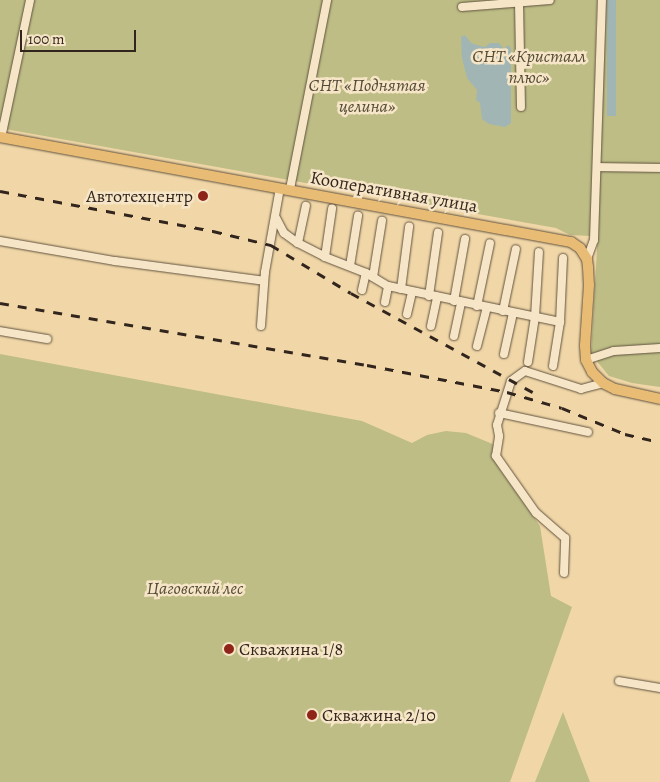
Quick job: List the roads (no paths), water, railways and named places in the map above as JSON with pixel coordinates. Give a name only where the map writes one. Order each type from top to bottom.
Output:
[{"type":"main road","name":"Кооперативная улица","points":[[1,138],[562,239],[580,248],[586,259]]},
{"type":"main road","points":[[586,259],[590,285],[585,346],[586,360],[592,372],[603,383],[622,392],[660,399]]},
{"type":"street","points":[[1,138],[30,0]]},
{"type":"street","points":[[261,326],[264,281],[276,218],[285,189],[327,0]]},
{"type":"street","points":[[462,7],[550,0]]},
{"type":"street","points":[[586,259],[594,240],[602,0]]},
{"type":"street","points":[[519,3],[521,107]]},
{"type":"street","points":[[597,167],[660,168]]},
{"type":"street","points":[[298,243],[306,206]]},
{"type":"street","points":[[324,257],[332,209]]},
{"type":"street","points":[[350,266],[358,216]]},
{"type":"street","points":[[276,218],[284,234],[298,243],[324,257],[370,275],[388,286],[560,322]]},
{"type":"street","points":[[362,290],[370,275],[382,221]]},
{"type":"street","points":[[401,289],[409,227]]},
{"type":"street","points":[[429,296],[438,233]]},
{"type":"street","points":[[454,336],[465,239]]},
{"type":"street","points":[[0,241],[115,261],[264,281]]},
{"type":"street","points":[[477,306],[490,244]]},
{"type":"street","points":[[504,311],[516,249]]},
{"type":"street","points":[[528,362],[535,317],[539,252]]},
{"type":"street","points":[[553,366],[560,322],[563,258]]},
{"type":"street","points":[[385,302],[388,286]]},
{"type":"street","points":[[407,314],[412,292]]},
{"type":"street","points":[[431,326],[437,297]]},
{"type":"street","points":[[478,346],[487,307]]},
{"type":"street","points":[[504,354],[513,313]]},
{"type":"street","points":[[0,331],[47,339]]},
{"type":"street","points":[[586,360],[614,351],[660,348]]},
{"type":"street","points":[[564,573],[565,538],[536,513],[496,456],[499,413],[511,381],[525,371],[582,389],[603,383]]},
{"type":"street","points":[[499,413],[588,432]]},
{"type":"street","points":[[619,681],[660,688]]},
{"type":"railway","points":[[0,191],[213,231],[271,245],[351,293],[540,396]]},
{"type":"railway","points":[[0,303],[367,365],[507,392],[562,408],[625,434],[660,442]]},
{"type":"place","name":"Автотехцентр","points":[[203,196]]},
{"type":"place","name":"Скважина 1/8","points":[[229,649]]},
{"type":"place","name":"Скважина 2/10","points":[[312,715]]},
{"type":"park label","name":"СНТ «Кристалл плюс»","points":[[529,67]]},
{"type":"park label","name":"СНТ «Поднятая целина»","points":[[367,96]]},
{"type":"park label","name":"Цаговский лес","points":[[195,588]]}]
